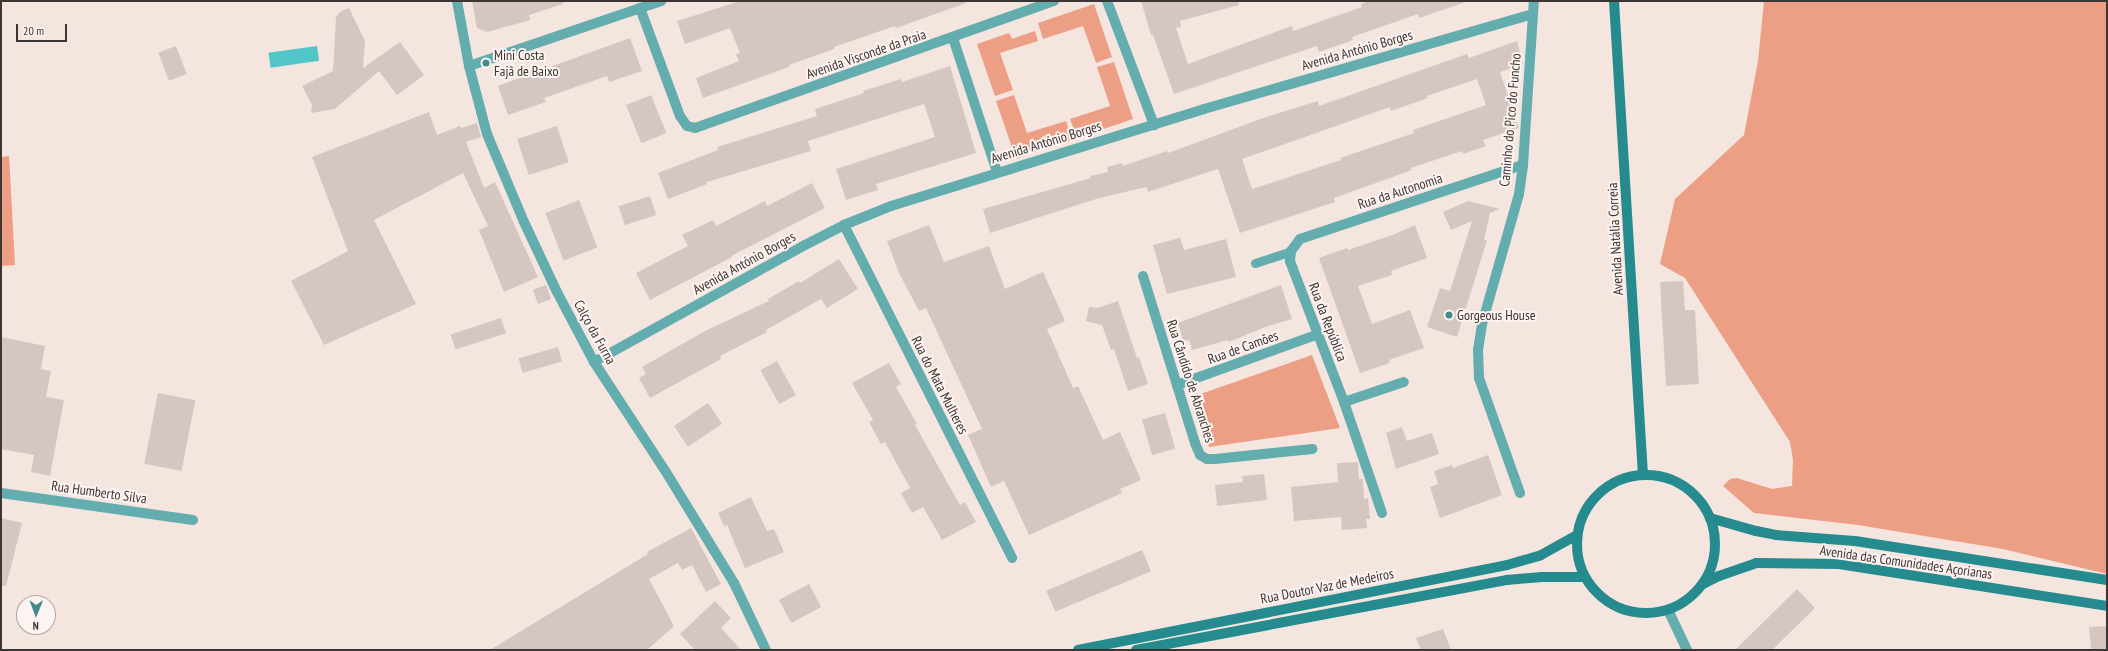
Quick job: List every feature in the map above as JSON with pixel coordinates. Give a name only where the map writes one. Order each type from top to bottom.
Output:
[{"type":"street","name":"Calço da Furna","points":[[458,1],[469,66],[487,134],[524,222],[557,292],[594,362],[666,472],[734,583],[766,650]]},
{"type":"street","points":[[469,66],[661,1]]},
{"type":"street","name":"Avenida Visconde da Praia","points":[[640,8],[680,116],[687,126],[695,128],[1054,1]]},
{"type":"street","points":[[1107,1],[1154,125]]},
{"type":"street","name":"Caminho do Pico do Funcho","points":[[1520,493],[1479,378],[1478,350],[1482,324],[1519,194],[1523,165],[1534,1]]},
{"type":"street","name":"Avenida Natália Correia","points":[[1614,1],[1643,475]]},
{"type":"street","name":"Avenida António Borges","points":[[594,362],[844,225],[891,206],[997,172],[1532,14]]},
{"type":"street","points":[[953,38],[997,172]]},
{"type":"street","name":"Rua da Autonomia","points":[[1291,251],[1300,239],[1523,165]]},
{"type":"street","name":"Rua do Mata Mulheres","points":[[844,225],[1012,558]]},
{"type":"street","name":"Rua da República","points":[[1291,251],[1290,261],[1344,402],[1382,513]]},
{"type":"street","name":"Rua Cândido de Abranches","points":[[1143,276],[1200,455],[1207,459],[1312,449]]},
{"type":"street","name":"Rua de Camões","points":[[1177,385],[1319,334]]},
{"type":"street","points":[[1344,402],[1404,382]]},
{"type":"street","points":[[1643,475],[1660,476],[1676,482],[1690,491],[1702,503],[1710,518],[1716,540],[1713,563],[1703,584],[1694,595],[1668,610],[1649,613],[1630,612],[1612,604],[1601,596],[1585,577],[1578,556],[1577,535],[1581,519],[1589,505],[1599,493],[1613,484],[1628,477],[1643,475]]},
{"type":"street","name":"Rua Humberto Silva","points":[[1,493],[192,520]]},
{"type":"street","name":"Avenida das Comunidades Açorianas","points":[[1710,518],[1756,532],[1855,541],[2107,580]]},
{"type":"street","name":"Rua Doutor Vaz de Medeiros","points":[[1078,650],[1507,565],[1541,555],[1577,535]]},
{"type":"street","name":"Avenida das Comunidades Açorianas","points":[[1703,584],[1719,576],[1756,563],[1839,564],[2107,606]]},
{"type":"street","name":"Rua Doutor Vaz de Medeiros","points":[[1136,650],[1507,580],[1542,577],[1585,577]]},
{"type":"street","points":[[1668,610],[1687,650]]},
{"type":"lane","points":[[1255,263],[1291,251]]},
{"type":"shaded area","points":[[1764,1],[2107,1],[2107,574],[2003,549],[1858,525],[1754,513],[1723,486],[1730,479],[1737,478],[1772,489],[1792,486],[1793,460],[1790,442],[1685,278],[1660,264],[1675,199],[1744,135],[1758,61]]},
{"type":"shaded area","points":[[1094,4],[1112,57],[1096,63],[1083,26],[1043,39],[1038,23]]},
{"type":"shaded area","points":[[1035,31],[1038,41],[1000,53],[1013,90],[995,96],[977,44],[1009,33],[1012,39]]},
{"type":"shaded area","points":[[1114,62],[1133,119],[1077,138],[1070,119],[1110,106],[1097,67]]},
{"type":"shaded area","points":[[1014,95],[1027,133],[1066,121],[1072,140],[1016,159],[996,101]]},
{"type":"shaded area","points":[[9,156],[15,265],[1,266],[1,157]]},
{"type":"shaded area","points":[[1312,355],[1340,428],[1209,447],[1192,397]]},
{"type":"water","points":[[317,46],[319,61],[271,68],[268,53]]},
{"type":"building","points":[[472,1],[563,1],[563,4],[529,15],[530,20],[487,32],[477,28]]},
{"type":"building","points":[[740,1],[965,1],[966,3],[896,28],[895,26],[834,47],[834,49],[789,65],[789,67],[703,98],[696,78],[739,61],[736,54],[740,53],[730,28],[685,44],[677,21]]},
{"type":"building","points":[[1141,1],[1238,1],[1239,5],[1180,21],[1181,27],[1176,28],[1188,64],[1292,26],[1293,31],[1362,7],[1361,4],[1369,1],[1462,1],[1463,3],[1419,18],[1418,14],[1352,37],[1353,40],[1319,52],[1317,46],[1174,94],[1153,35],[1151,35]]},
{"type":"building","points":[[349,8],[365,41],[363,68],[400,42],[424,75],[397,95],[379,71],[335,109],[311,113],[312,105],[302,86],[333,71],[336,17],[340,12]]},
{"type":"building","points":[[630,38],[642,71],[609,82],[607,76],[544,98],[546,102],[508,115],[498,86]]},
{"type":"building","points":[[1517,41],[1523,64],[1500,72],[1519,128],[1483,140],[1486,146],[1463,154],[1462,151],[1411,168],[1412,170],[1334,198],[1335,202],[1240,233],[1218,169],[1148,192],[1146,187],[1096,199],[990,233],[983,209],[1091,178],[1090,176],[1108,172],[1107,167],[1122,163],[1123,166],[1167,151],[1168,153],[1266,117],[1318,101],[1319,106],[1467,54],[1469,58]],"holes":[[[1477,79],[1486,105],[1413,130],[1414,133],[1340,158],[1341,160],[1252,189],[1242,159],[1390,107],[1391,111],[1428,98],[1427,96]]]},
{"type":"building","points":[[176,46],[187,74],[169,81],[158,53]]},
{"type":"building","points":[[950,66],[976,153],[876,184],[878,190],[846,200],[836,169],[935,137],[924,104],[808,141],[811,151],[707,182],[707,184],[668,199],[658,173],[718,150],[717,147],[817,116],[815,109],[864,93],[863,91],[901,79],[902,82]]},
{"type":"building","points":[[651,95],[666,133],[641,143],[626,105]]},
{"type":"building","points":[[429,112],[437,135],[460,126],[461,128],[477,123],[481,137],[466,142],[484,188],[495,182],[538,277],[504,292],[479,230],[488,226],[463,173],[374,220],[416,304],[324,345],[291,281],[348,251],[312,157]]},
{"type":"building","points":[[557,126],[569,162],[529,175],[517,139]]},
{"type":"building","points":[[812,183],[825,208],[731,256],[732,257],[650,300],[636,273],[688,246],[682,235],[713,220],[716,226],[765,201],[767,206]]},
{"type":"building","points":[[650,196],[656,215],[625,225],[619,206]]},
{"type":"building","points":[[579,200],[597,248],[564,261],[545,213]]},
{"type":"building","points":[[1468,201],[1500,209],[1490,213],[1484,240],[1487,240],[1457,337],[1427,327],[1440,288],[1450,291],[1472,221],[1451,230],[1443,212]]},
{"type":"building","points":[[929,225],[944,262],[989,246],[1005,289],[1043,272],[1065,321],[1047,329],[1073,388],[1078,386],[1103,440],[1120,432],[1141,480],[1120,489],[1122,493],[1029,535],[1004,481],[991,487],[968,435],[982,429],[926,308],[919,311],[899,273],[887,241]]},
{"type":"building","points":[[1415,225],[1427,258],[1391,271],[1392,275],[1358,286],[1372,324],[1410,310],[1424,348],[1389,360],[1390,363],[1360,373],[1319,258],[1395,234]]},
{"type":"building","points":[[1180,238],[1184,250],[1226,239],[1236,277],[1167,294],[1153,245]]},
{"type":"building","points":[[839,259],[858,289],[827,308],[821,299],[766,330],[767,332],[720,356],[721,359],[650,398],[639,378],[646,374],[642,367],[705,331],[769,301],[768,299],[799,281],[800,283]]},
{"type":"building","points":[[1683,281],[1685,310],[1695,310],[1699,384],[1666,386],[1660,282]]},
{"type":"building","points":[[546,285],[551,299],[538,304],[533,290]]},
{"type":"building","points":[[1281,285],[1292,319],[1265,327],[1229,342],[1228,340],[1192,350],[1189,340],[1183,341],[1178,323]]},
{"type":"building","points":[[1118,301],[1137,358],[1139,357],[1148,384],[1128,391],[1114,349],[1111,350],[1102,325],[1086,321],[1089,307],[1097,308]]},
{"type":"building","points":[[501,318],[506,333],[456,350],[451,334]]},
{"type":"building","points":[[1,337],[45,346],[41,369],[51,371],[46,397],[64,400],[50,476],[31,472],[34,455],[1,449]]},
{"type":"building","points":[[558,347],[562,361],[523,373],[519,358]]},
{"type":"building","points":[[777,361],[796,395],[779,404],[760,370]]},
{"type":"building","points":[[889,363],[901,384],[896,387],[917,424],[915,425],[960,505],[965,502],[976,522],[942,540],[923,507],[912,513],[901,493],[910,488],[885,442],[881,444],[869,422],[873,420],[852,383]]},
{"type":"building","points":[[158,393],[195,400],[182,471],[144,464]]},
{"type":"building","points":[[708,403],[722,424],[688,447],[674,426]]},
{"type":"building","points":[[1165,413],[1175,449],[1152,455],[1142,420]]},
{"type":"building","points":[[1402,427],[1407,441],[1432,433],[1439,454],[1396,469],[1386,433]]},
{"type":"building","points":[[1488,455],[1502,495],[1440,518],[1430,487],[1438,484],[1434,471],[1452,465],[1453,468]]},
{"type":"building","points":[[1358,462],[1359,479],[1363,479],[1364,499],[1368,498],[1370,519],[1366,519],[1367,528],[1342,530],[1341,517],[1294,521],[1291,487],[1338,482],[1337,463]]},
{"type":"building","points":[[1264,474],[1267,500],[1217,506],[1215,485],[1243,482],[1242,476]]},
{"type":"building","points":[[751,497],[767,531],[774,529],[784,552],[745,568],[727,525],[724,526],[718,513]]},
{"type":"building","points":[[1,518],[22,523],[6,586],[1,585]]},
{"type":"building","points":[[691,528],[721,584],[706,592],[692,565],[682,570],[678,563],[649,579],[674,626],[647,650],[490,650],[648,554],[647,552]]},
{"type":"building","points":[[1142,550],[1151,571],[1055,612],[1046,591]]},
{"type":"building","points":[[809,584],[821,607],[791,623],[779,600]]},
{"type":"building","points":[[1797,589],[1815,608],[1772,650],[1735,650]]},
{"type":"building","points":[[715,601],[731,618],[721,628],[741,650],[695,650],[680,634]]},
{"type":"building","points":[[2107,626],[2107,650],[2091,650],[2089,627]]},
{"type":"building","points":[[1443,629],[1451,650],[1421,650],[1416,638]]},
{"type":"place","name":"Mini Costa Fajã de Baixo","points":[[486,63]]},
{"type":"place","name":"Gorgeous House","points":[[1449,315]]}]
